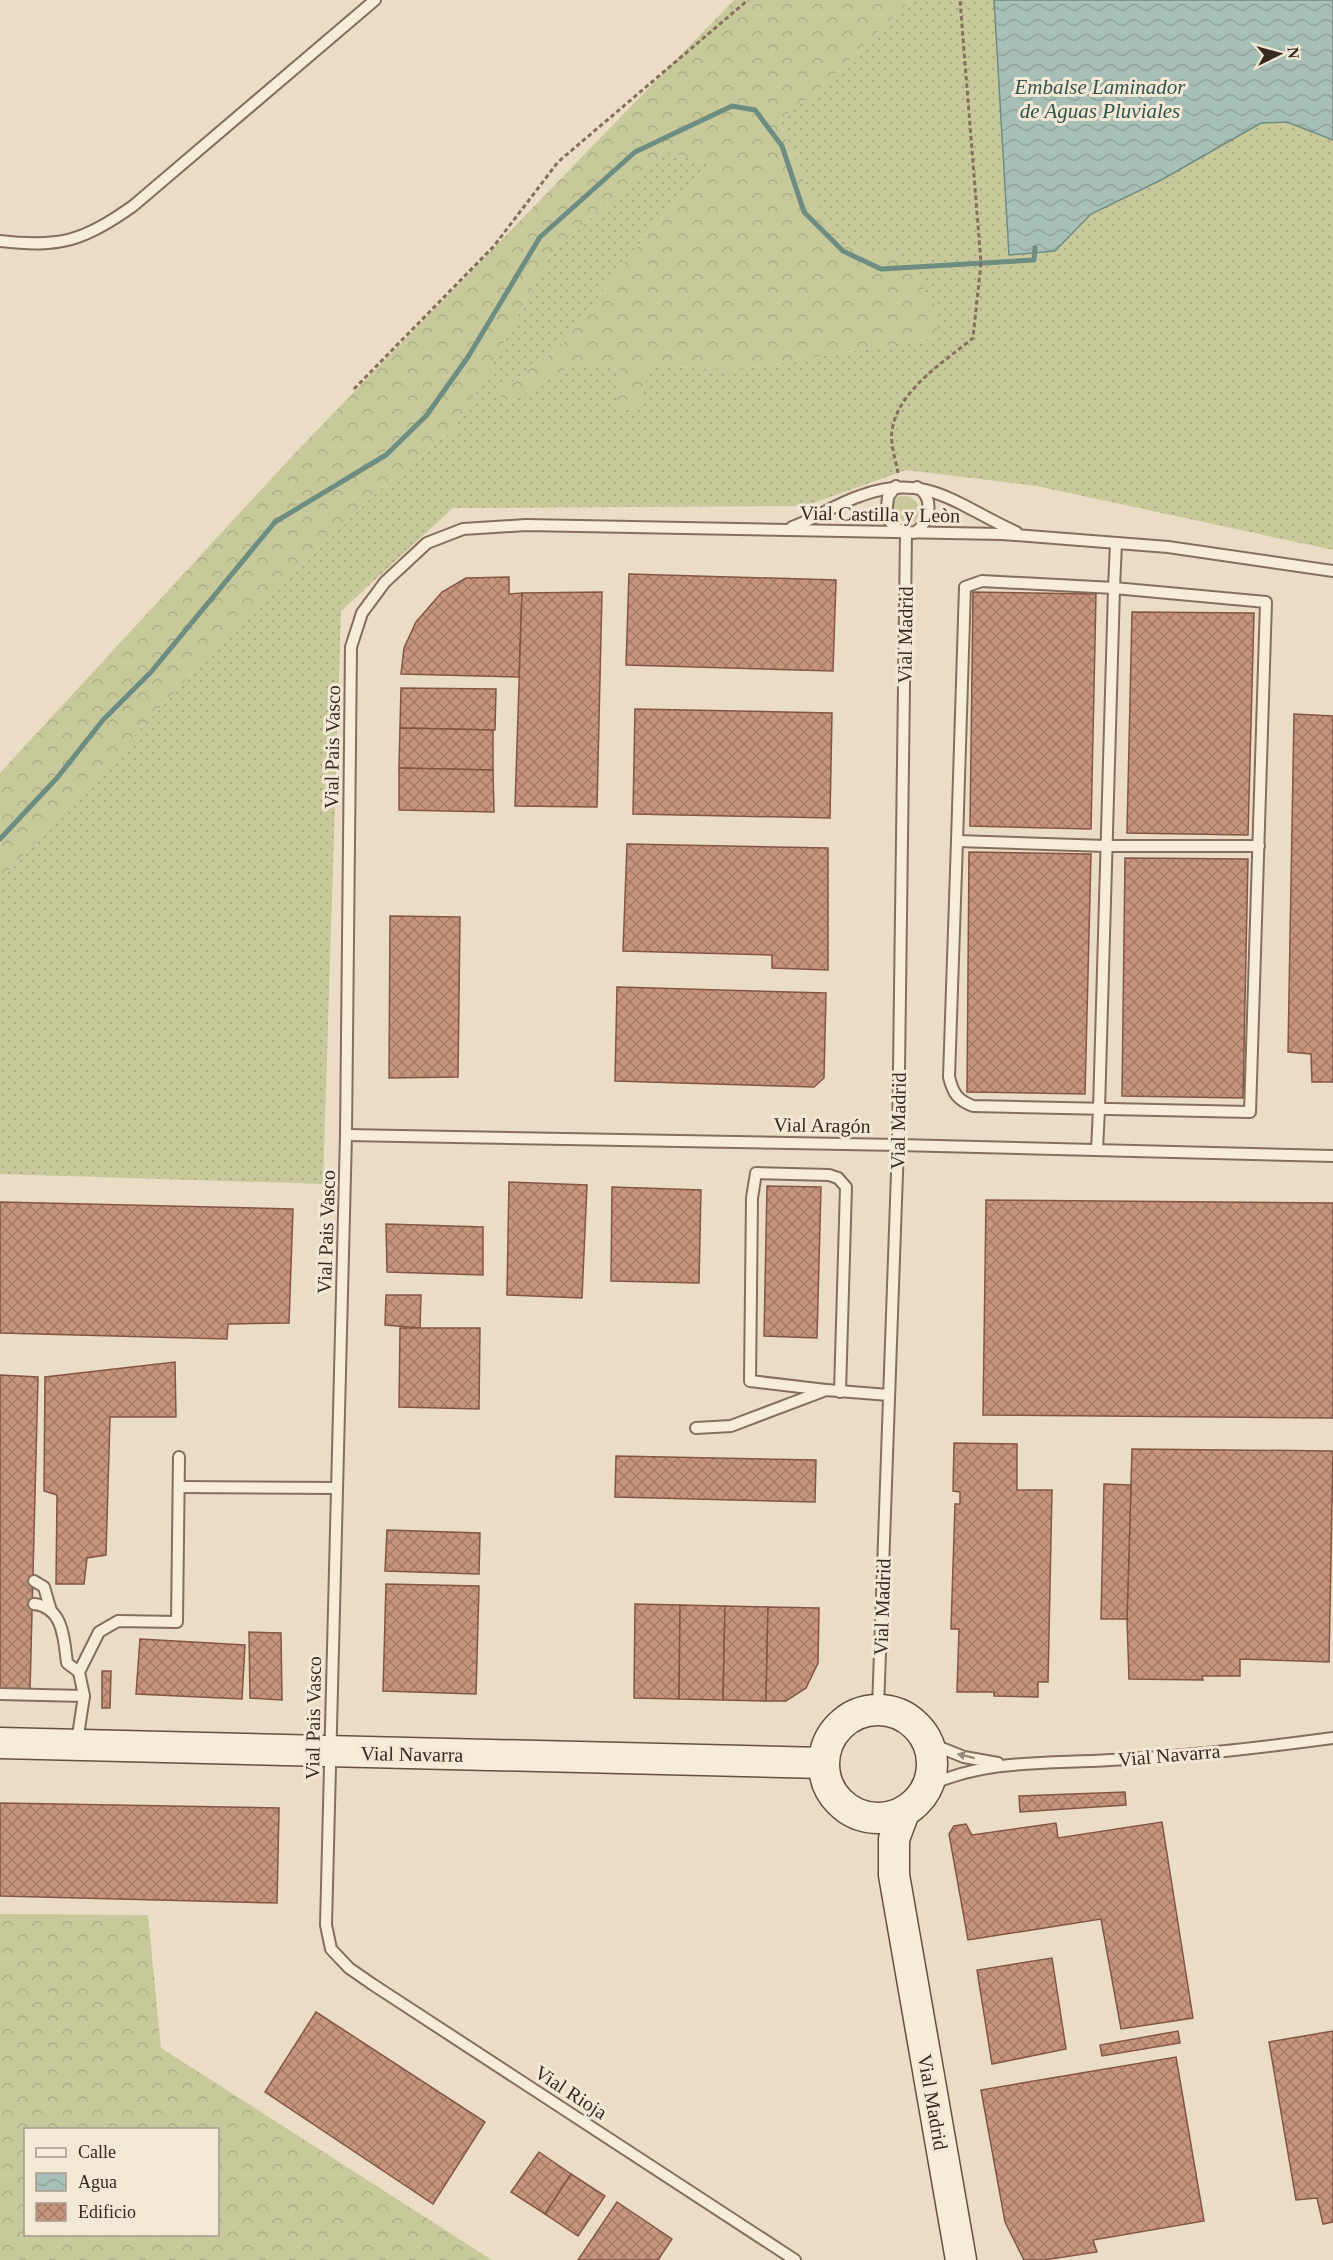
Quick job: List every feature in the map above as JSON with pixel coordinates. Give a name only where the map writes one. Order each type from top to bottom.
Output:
[{"type":"street","points":[[878,1709],[899,1713],[917,1725],[929,1743],[933,1761],[930,1785],[920,1799],[904,1812],[887,1818],[868,1818],[836,1799],[826,1782],[823,1763],[828,1742],[840,1725],[858,1713],[878,1709]]},
{"type":"street","name":"Vial Navarra","points":[[0,1743],[823,1763]]},
{"type":"street","name":"Vial Madrid","points":[[904,1812],[894,1839],[894,1875],[961,2259]]},
{"type":"street","name":"Vial Madrid","points":[[858,1814],[876,1839],[894,1875]]},
{"type":"lane","points":[[0,241],[54,243],[73,240],[100,229],[133,206],[375,0]]},
{"type":"lane","points":[[898,484],[888,497],[886,516],[894,527],[910,533],[924,526],[928,515],[925,494],[917,487]]},
{"type":"lane","points":[[781,530],[802,524],[857,496],[898,484],[942,495],[1024,536]]},
{"type":"lane","name":"Vial Castilla y Leòn","points":[[428,543],[463,529],[526,525],[1024,536],[1167,547],[1333,571]]},
{"type":"lane","name":"Vial Madrid","points":[[878,1709],[898,1145],[910,533]]},
{"type":"lane","name":"Vial Pais Vasco","points":[[331,1949],[326,1925],[346,1135],[351,647],[363,613],[380,589],[428,543]]},
{"type":"lane","points":[[1097,1150],[1116,543]]},
{"type":"lane","points":[[982,581],[1114,588],[1266,602],[1250,1112],[973,1106],[961,1102],[952,1091],[949,1077],[957,841],[965,587],[982,581]]},
{"type":"lane","points":[[957,841],[1106,846],[1259,846]]},
{"type":"lane","name":"Vial Aragón","points":[[346,1135],[1333,1156]]},
{"type":"lane","points":[[840,1392],[846,1187],[838,1178],[829,1175],[756,1173],[753,1198],[750,1381],[840,1392],[890,1395]]},
{"type":"lane","points":[[696,1428],[731,1426],[826,1390]]},
{"type":"lane","points":[[76,1745],[84,1696],[79,1672],[99,1632],[118,1621],[177,1622],[179,1457]]},
{"type":"lane","points":[[179,1487],[337,1488]]},
{"type":"lane","points":[[34,1581],[44,1587],[51,1611],[62,1630],[67,1663],[79,1672]]},
{"type":"lane","points":[[34,1604],[45,1605],[51,1611]]},
{"type":"lane","points":[[0,1694],[84,1696]]},
{"type":"lane","name":"Vial Navarra","points":[[930,1785],[953,1774],[1005,1764],[1111,1760],[1333,1738]]},
{"type":"lane","name":"Vial Navarra","points":[[929,1743],[964,1757],[1005,1764]]},
{"type":"lane","name":"Vial Rioja","points":[[331,1949],[349,1968],[372,1984],[795,2260]]},
{"type":"path","points":[[354,389],[494,246],[558,162],[747,0]]},
{"type":"path","points":[[898,484],[891,432],[900,406],[935,369],[973,338],[981,259],[960,0]]},
{"type":"green space","points":[[734,0],[909,0],[815,93],[779,120],[806,186],[842,246],[900,254],[937,308],[937,337],[739,370],[649,366],[638,409],[616,411],[621,370],[576,363],[504,405],[499,392],[560,347],[647,234],[709,164],[664,151],[548,258],[496,358],[453,430],[371,497],[199,666],[0,880],[0,773],[295,453]]},
{"type":"green space","points":[[909,0],[994,0],[1009,255],[1055,251],[1091,214],[1163,179],[1261,123],[1287,122],[1333,140],[1333,550],[1037,486],[906,470],[805,506],[453,508],[341,611],[323,1184],[0,1174],[0,880],[199,666],[371,497],[453,430],[496,358],[548,258],[664,151],[709,164],[647,234],[560,347],[499,392],[504,405],[576,363],[621,370],[617,411],[638,409],[649,366],[739,370],[937,337],[900,254],[842,246],[806,186],[779,120],[815,93]]},
{"type":"green space","points":[[904,496],[915,500],[919,511],[915,522],[904,526],[893,522],[889,511],[893,500]]},
{"type":"green space","points":[[0,1914],[148,1915],[161,2048],[492,2260],[0,2260]]},
{"type":"water","name":"Embalse Laminador de Aguas Pluviales","points":[[994,0],[1333,0],[1333,140],[1287,122],[1261,123],[1163,179],[1091,214],[1055,251],[1009,255]]},
{"type":"building","points":[[629,574],[836,580],[833,671],[626,665]]},
{"type":"building","points":[[509,577],[509,594],[522,593],[519,677],[401,674],[404,648],[416,622],[442,592],[466,578]]},
{"type":"building","points":[[602,592],[597,807],[515,806],[522,593]]},
{"type":"building","points":[[973,592],[1096,594],[1091,829],[970,826]]},
{"type":"building","points":[[1132,612],[1254,613],[1248,835],[1127,833]]},
{"type":"building","points":[[401,688],[496,689],[495,730],[400,728]]},
{"type":"building","points":[[635,709],[832,713],[830,818],[633,814]]},
{"type":"building","points":[[1294,714],[1333,716],[1333,1082],[1312,1082],[1311,1054],[1288,1052]]},
{"type":"building","points":[[400,728],[493,730],[493,770],[399,768]]},
{"type":"building","points":[[399,768],[493,770],[494,812],[399,810]]},
{"type":"building","points":[[627,844],[828,848],[828,970],[772,968],[772,955],[623,951]]},
{"type":"building","points":[[969,852],[1091,854],[1085,1094],[967,1092]]},
{"type":"building","points":[[1125,858],[1248,859],[1243,1098],[1122,1096]]},
{"type":"building","points":[[390,916],[460,917],[458,1077],[389,1078]]},
{"type":"building","points":[[617,987],[826,993],[824,1078],[814,1087],[615,1081]]},
{"type":"building","points":[[509,1182],[587,1185],[582,1298],[507,1295]]},
{"type":"building","points":[[767,1186],[821,1187],[817,1338],[764,1336]]},
{"type":"building","points":[[612,1187],[701,1190],[699,1283],[611,1281]]},
{"type":"building","points":[[986,1200],[1333,1203],[1333,1418],[983,1415]]},
{"type":"building","points":[[0,1202],[293,1209],[289,1323],[228,1324],[227,1339],[0,1333]]},
{"type":"building","points":[[386,1224],[483,1227],[483,1275],[387,1272]]},
{"type":"building","points":[[386,1295],[421,1295],[420,1328],[385,1325]]},
{"type":"building","points":[[400,1328],[480,1328],[479,1409],[399,1407]]},
{"type":"building","points":[[175,1362],[176,1417],[110,1417],[106,1555],[87,1558],[84,1584],[56,1584],[57,1495],[44,1491],[45,1377]]},
{"type":"building","points":[[0,1375],[38,1377],[30,1691],[0,1690]]},
{"type":"building","points":[[954,1443],[1017,1444],[1017,1490],[1052,1490],[1048,1682],[1038,1682],[1038,1697],[994,1696],[994,1692],[957,1692],[959,1629],[951,1629],[955,1504],[960,1504],[960,1492],[953,1491]]},
{"type":"building","points":[[1132,1449],[1333,1451],[1329,1662],[1240,1659],[1240,1676],[1202,1676],[1203,1680],[1129,1679],[1127,1619]]},
{"type":"building","points":[[616,1456],[816,1460],[815,1502],[615,1497]]},
{"type":"building","points":[[1104,1484],[1131,1485],[1127,1619],[1101,1619]]},
{"type":"building","points":[[387,1530],[480,1533],[479,1574],[385,1571]]},
{"type":"building","points":[[386,1584],[479,1586],[476,1694],[383,1691]]},
{"type":"building","points":[[635,1604],[680,1605],[679,1699],[634,1698]]},
{"type":"building","points":[[680,1605],[725,1606],[723,1700],[679,1699]]},
{"type":"building","points":[[725,1606],[768,1607],[766,1701],[723,1700]]},
{"type":"building","points":[[768,1607],[819,1608],[818,1663],[806,1688],[786,1701],[766,1701]]},
{"type":"building","points":[[249,1632],[281,1633],[282,1700],[250,1698]]},
{"type":"building","points":[[140,1639],[245,1645],[242,1699],[136,1694]]},
{"type":"building","points":[[102,1671],[111,1671],[110,1708],[102,1708]]},
{"type":"building","points":[[1125,1792],[1126,1805],[1020,1812],[1019,1796]]},
{"type":"building","points":[[0,1803],[279,1808],[277,1903],[0,1896]]},
{"type":"building","points":[[1162,1822],[1193,2018],[1121,2029],[1101,1919],[968,1940],[949,1834],[954,1826],[966,1824],[972,1835],[1056,1823],[1058,1838]]},
{"type":"building","points":[[1052,1958],[1066,2049],[992,2064],[977,1970]]},
{"type":"building","points":[[316,2012],[485,2122],[433,2204],[265,2092]]},
{"type":"building","points":[[1178,2031],[1180,2043],[1102,2056],[1100,2045]]},
{"type":"building","points":[[1333,2031],[1333,2222],[1323,2224],[1317,2198],[1296,2200],[1269,2042]]},
{"type":"building","points":[[1176,2057],[1204,2221],[1093,2240],[1097,2252],[1044,2260],[1024,2260],[1005,2222],[981,2090]]},
{"type":"building","points":[[539,2152],[571,2174],[545,2214],[511,2192]]},
{"type":"building","points":[[571,2174],[605,2196],[578,2236],[545,2214]]},
{"type":"building","points":[[617,2202],[672,2239],[658,2260],[578,2260]]},
{"type":"waterway","points":[[0,839],[57,778],[103,720],[151,672],[275,522],[386,455],[426,416],[468,357],[540,237],[635,152],[732,106],[755,110],[782,146],[804,212],[843,251],[881,269],[1034,260],[1035,248]]}]
